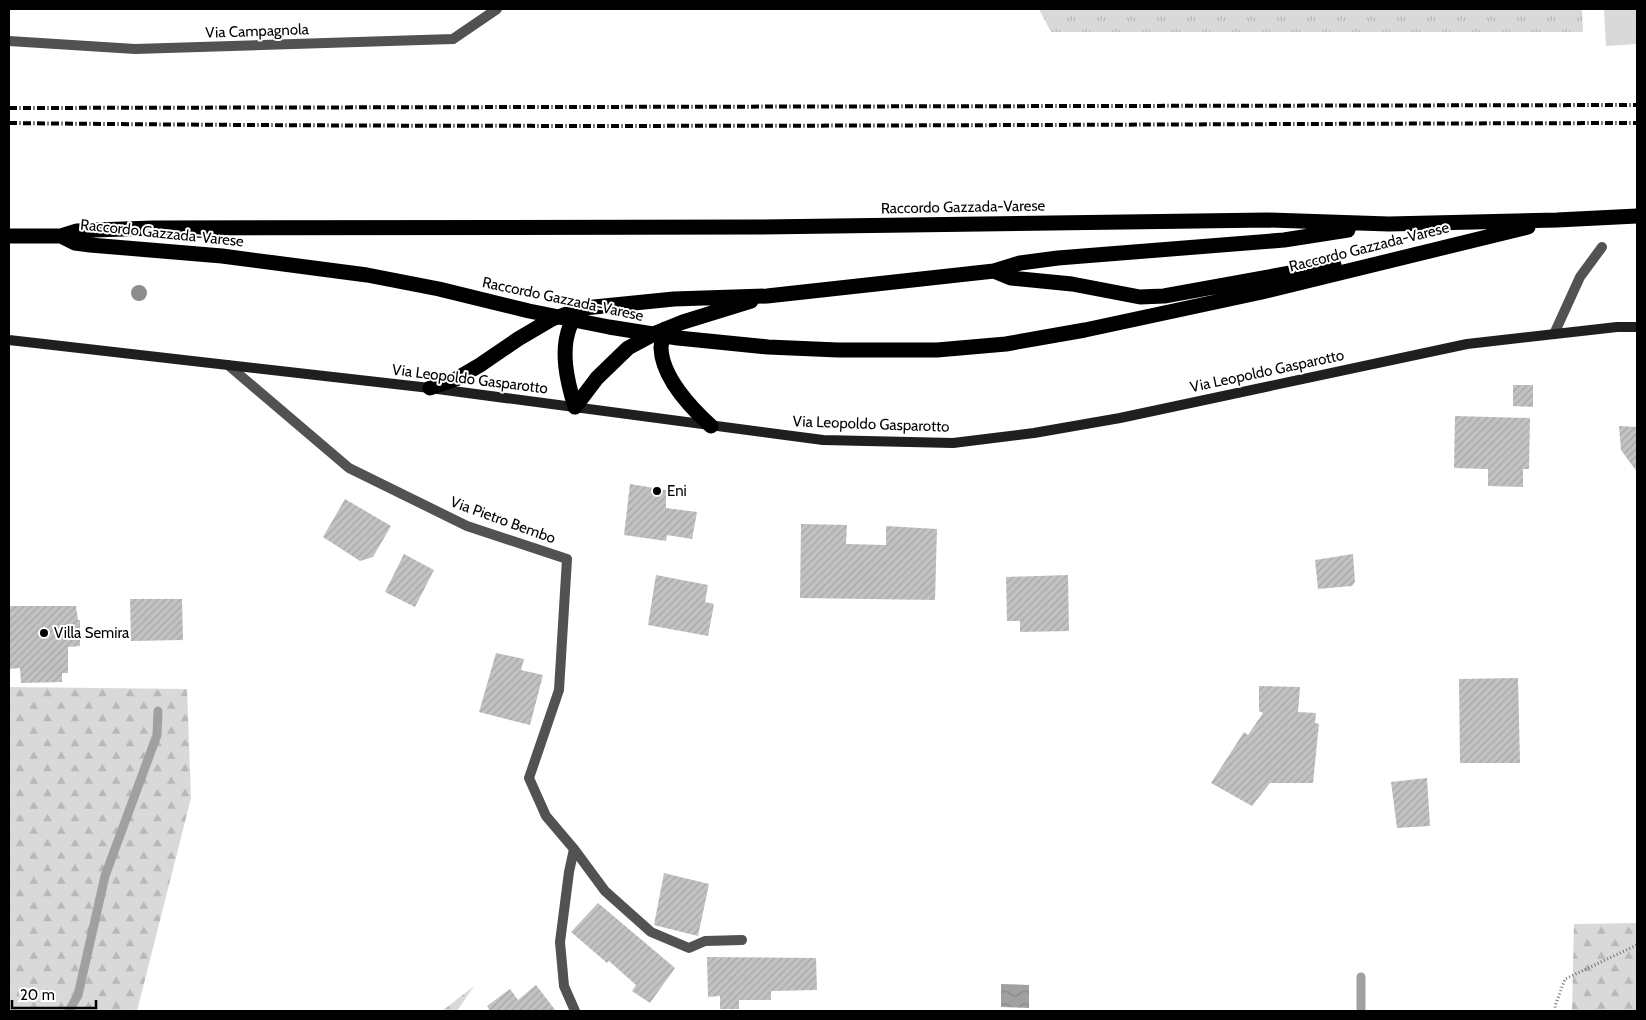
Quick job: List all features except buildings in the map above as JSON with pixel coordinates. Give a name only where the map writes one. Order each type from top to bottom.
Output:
[{"type":"highway","name":"Raccordo Gazzada-Varese","points":[[61,236],[77,231],[94,230],[228,227],[757,227],[1268,220],[1389,224],[1637,216]]},
{"type":"highway","name":"Raccordo Gazzada-Varese","points":[[61,236],[75,243],[90,245],[222,256],[358,274],[439,289],[609,327],[678,338],[718,343],[838,350],[937,350],[1006,344],[1084,330],[1262,292],[1557,220]]},
{"type":"highway","points":[[430,388],[456,379],[552,319],[584,308],[674,299],[767,296],[994,271],[1020,263],[1058,258],[1284,240],[1389,224]]},
{"type":"highway","points":[[9,236],[61,236]]},
{"type":"highway","points":[[994,271],[1011,278],[1072,284],[1140,297],[1164,296],[1314,268],[1439,248]]},
{"type":"highway","points":[[575,407],[597,378],[628,348],[665,329],[767,296]]},
{"type":"highway","points":[[575,407],[565,365],[566,340],[571,324],[584,308]]},
{"type":"highway","points":[[665,329],[661,348],[666,368],[685,400],[711,426]]},
{"type":"main road","name":"Via Leopoldo Gasparotto","points":[[9,340],[430,388],[823,440],[954,443],[1034,433],[1120,418],[1467,344],[1637,327]]},
{"type":"street","name":"Via Campagnola","points":[[9,41],[135,49],[453,39],[497,9]]},
{"type":"street","points":[[1554,334],[1580,277],[1602,247]]},
{"type":"street","name":"Via Pietro Bembo","points":[[228,365],[349,468],[467,526],[567,559],[559,690],[529,778],[546,816],[605,890],[651,932],[689,948],[705,941],[742,940]]},
{"type":"street","points":[[574,849],[569,872],[560,942],[564,986],[575,1011]]},
{"type":"path","points":[[1556,1011],[1555,1006],[1565,979],[1637,945]]},
{"type":"green space","points":[[1039,9],[1582,9],[1583,32],[1051,32]]},
{"type":"green space","points":[[1604,9],[1637,9],[1637,44],[1606,46]]},
{"type":"green space","points":[[9,687],[187,689],[191,798],[137,1011],[9,1011]]},
{"type":"green space","points":[[1637,923],[1637,1011],[1572,1011],[1574,924]]},
{"type":"green space","points":[[474,986],[457,1011],[442,1011]]},
{"type":"water","points":[[1001,984],[1029,985],[1029,1008],[1001,1007]]},
{"type":"waterway","points":[[69,1011],[78,995],[105,876],[157,735],[158,711]]},
{"type":"waterway","points":[[1361,977],[1361,1011]]},
{"type":"railway","points":[[9,108],[1637,105]]},
{"type":"railway","points":[[9,123],[620,126],[1637,123]]},
{"type":"place","name":"Eni","points":[[657,491]]},
{"type":"place","name":"Villa Semira","points":[[44,633]]}]
